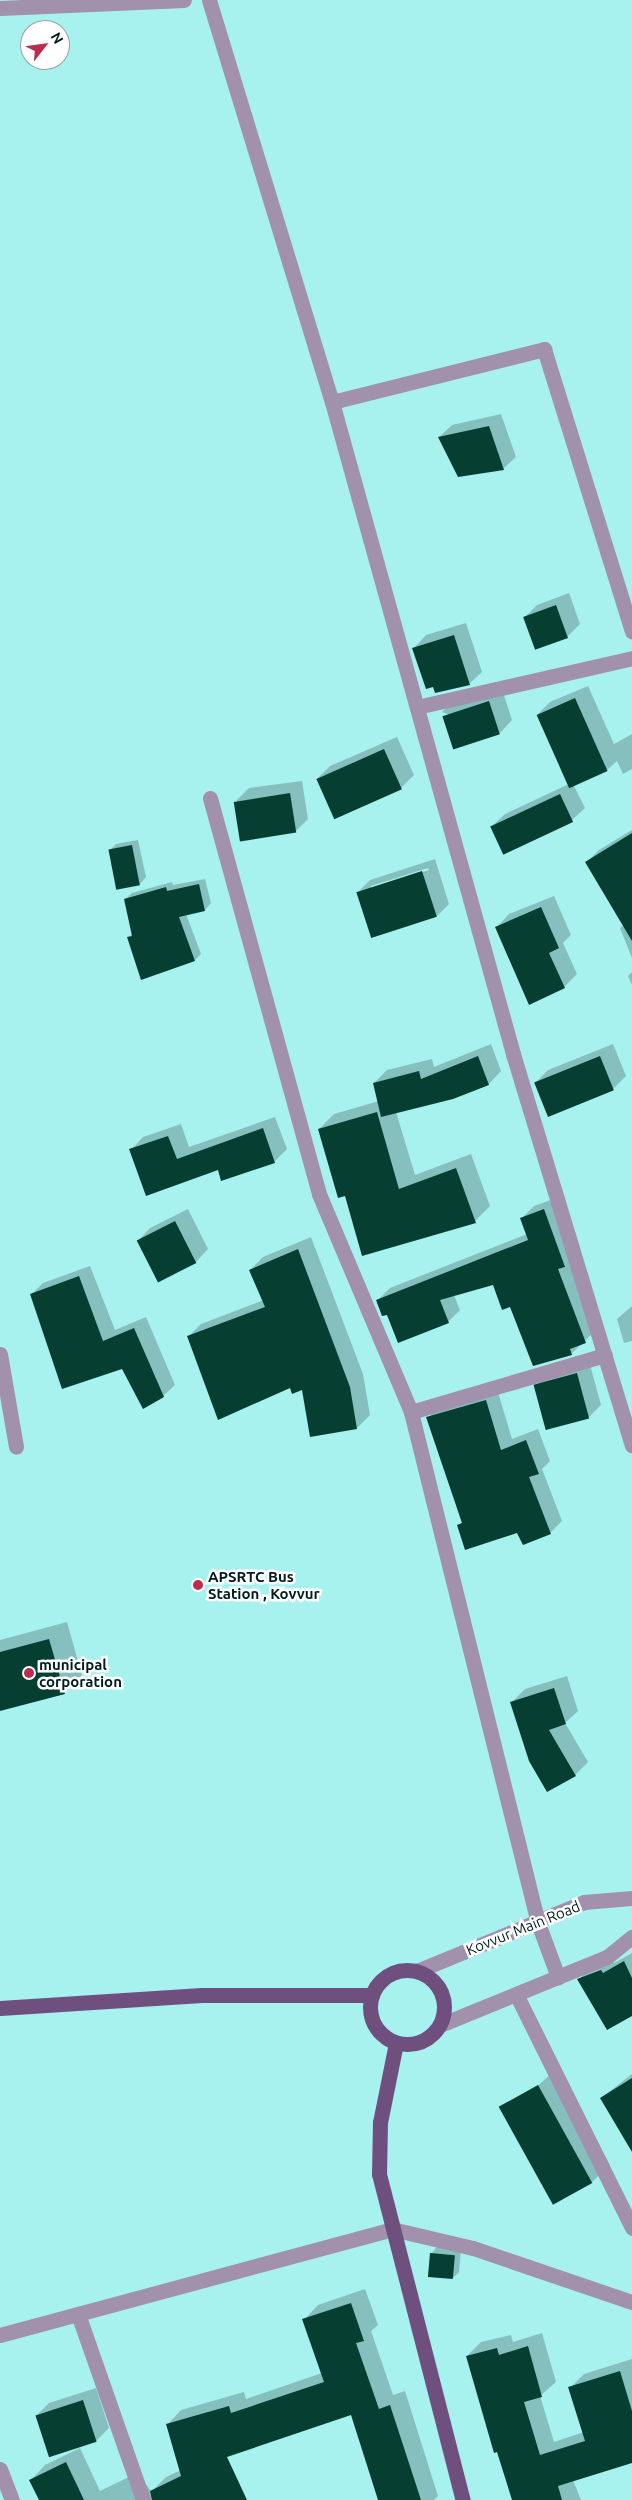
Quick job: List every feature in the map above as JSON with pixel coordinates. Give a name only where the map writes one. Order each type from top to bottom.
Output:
[{"type":"main road","points":[[417,1971],[429,1977],[438,1988],[444,2013],[440,2025],[421,2042],[396,2043],[376,2028],[370,2006],[372,1995],[386,1977],[397,1972],[417,1971]]},
{"type":"main road","points":[[0,2008],[202,1995],[372,1995]]},
{"type":"main road","points":[[396,2043],[380,2130],[379,2174],[463,2500]]},
{"type":"street","points":[[0,8],[184,0]]},
{"type":"street","points":[[209,0],[332,402],[513,1054],[605,1355],[626,1400],[632,1445]]},
{"type":"street","points":[[332,402],[544,349],[632,632]]},
{"type":"street","points":[[417,707],[632,658]]},
{"type":"street","points":[[210,798],[319,1194],[411,1412],[538,1923],[558,1977]]},
{"type":"street","points":[[0,1354],[16,1447]]},
{"type":"street","points":[[411,1412],[605,1355]]},
{"type":"street","name":"Kovvur Main Road","points":[[417,1971],[538,1923],[584,1902],[632,1898]]},
{"type":"street","points":[[440,2025],[517,1996],[607,1957],[632,1937]]},
{"type":"street","points":[[517,1996],[632,2228]]},
{"type":"street","points":[[0,2335],[392,2229],[473,2248],[632,2302]]},
{"type":"street","points":[[78,2314],[143,2500]]},
{"type":"street","points":[[0,2469],[12,2500]]},
{"type":"building","points":[[489,426],[504,470],[458,477],[438,437]]},
{"type":"building","points":[[556,605],[568,638],[535,650],[523,617]]},
{"type":"building","points":[[454,635],[470,685],[435,693],[433,687],[426,689],[412,648]]},
{"type":"building","points":[[575,698],[608,771],[569,788],[537,715]]},
{"type":"building","points":[[489,701],[500,734],[453,749],[442,716]]},
{"type":"building","points":[[384,749],[402,789],[334,819],[316,779]]},
{"type":"building","points":[[290,793],[296,833],[240,841],[234,802]]},
{"type":"building","points":[[560,794],[573,822],[503,855],[490,827]]},
{"type":"building","points":[[632,833],[632,941],[585,862]]},
{"type":"building","points":[[132,845],[140,885],[116,890],[108,850]]},
{"type":"building","points":[[422,871],[437,917],[371,938],[356,892]]},
{"type":"building","points":[[199,884],[205,911],[179,917],[195,961],[141,980],[127,937],[132,936],[124,899],[166,887],[167,891]]},
{"type":"building","points":[[541,907],[559,948],[549,953],[565,988],[529,1005],[495,927]]},
{"type":"building","points":[[478,1056],[489,1085],[453,1099],[381,1117],[373,1083],[419,1071],[421,1079]]},
{"type":"building","points":[[600,1056],[614,1090],[548,1117],[534,1083]]},
{"type":"building","points":[[377,1112],[399,1189],[456,1168],[476,1223],[362,1256],[345,1196],[338,1198],[318,1129]]},
{"type":"building","points":[[263,1128],[275,1163],[221,1181],[218,1170],[146,1196],[129,1149],[168,1136],[177,1159]]},
{"type":"building","points":[[544,1209],[565,1267],[558,1269],[586,1343],[570,1349],[572,1355],[533,1366],[510,1307],[502,1310],[493,1285],[440,1300],[449,1323],[398,1343],[387,1315],[382,1316],[376,1300],[528,1240],[520,1218]]},
{"type":"building","points":[[175,1221],[196,1263],[158,1282],[137,1241]]},
{"type":"building","points":[[298,1249],[350,1387],[357,1429],[310,1437],[302,1390],[292,1394],[290,1388],[218,1420],[187,1336],[265,1307],[249,1270]]},
{"type":"building","points":[[79,1276],[103,1341],[134,1328],[164,1397],[143,1409],[122,1369],[62,1389],[30,1294]]},
{"type":"building","points":[[577,1373],[589,1418],[546,1430],[534,1385]]},
{"type":"building","points":[[486,1400],[501,1450],[526,1440],[539,1474],[529,1477],[551,1534],[523,1545],[517,1533],[465,1550],[457,1525],[462,1523],[426,1417]]},
{"type":"building","name":"municipal corporation","points":[[49,1639],[65,1694],[0,1711],[0,1652]]},
{"type":"building","points":[[554,1688],[566,1724],[549,1730],[576,1776],[547,1792],[529,1761],[510,1702]]},
{"type":"building","points":[[624,1961],[632,1978],[632,2016],[607,2030],[577,1979],[601,1970],[603,1973]]},
{"type":"building","points":[[632,2078],[632,2152],[600,2098]]},
{"type":"building","points":[[538,2085],[592,2183],[553,2205],[499,2107]]},
{"type":"building","points":[[430,2253],[455,2255],[453,2279],[428,2277]]},
{"type":"building","points":[[351,2303],[364,2341],[356,2343],[379,2409],[390,2405],[421,2500],[378,2500],[351,2415],[227,2457],[247,2500],[152,2500],[150,2491],[181,2476],[166,2424],[229,2406],[231,2413],[324,2382],[302,2319]]},
{"type":"building","points":[[528,2346],[542,2397],[524,2402],[540,2455],[585,2441],[568,2387],[620,2371],[632,2411],[632,2463],[558,2486],[562,2500],[512,2500],[497,2452],[494,2453],[466,2356],[497,2348],[499,2355]]},
{"type":"building","points":[[83,2400],[97,2442],[49,2457],[35,2415]]},
{"type":"building","points":[[66,2462],[84,2500],[39,2500],[29,2480]]},
{"type":"place","name":"APSRTC Bus Station , Kovvur","points":[[198,1585]]},
{"type":"place","name":"municipal corporation","points":[[29,1673]]}]
